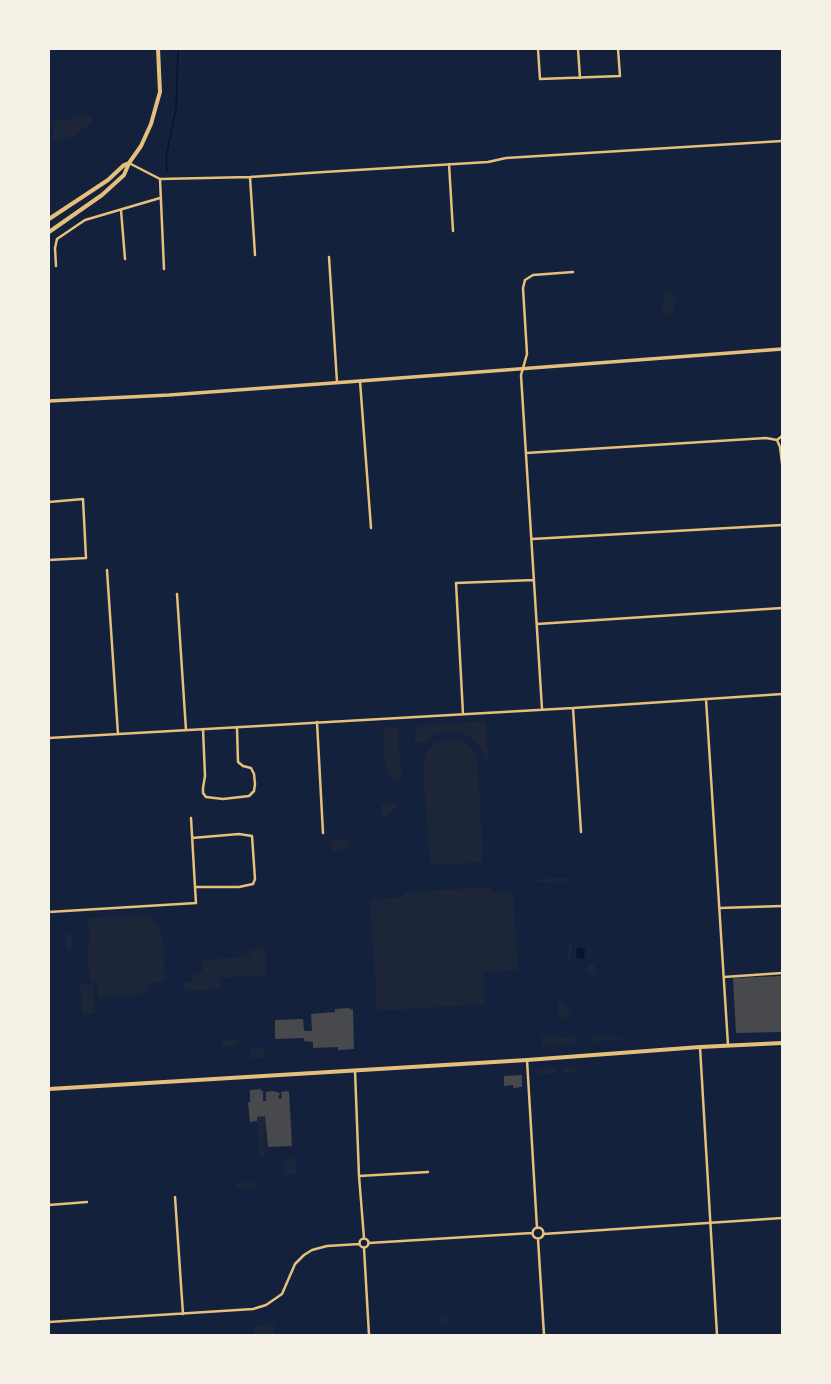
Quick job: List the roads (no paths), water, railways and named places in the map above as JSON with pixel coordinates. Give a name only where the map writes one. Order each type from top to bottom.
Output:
[{"type":"main road","points":[[49,232],[102,194],[124,175],[129,163],[141,146],[151,124],[160,92],[158,49]]},
{"type":"main road","points":[[49,219],[108,180],[124,165],[129,163]]},
{"type":"main road","points":[[49,1090],[527,1060],[700,1047],[782,1043]]},
{"type":"street","points":[[538,49],[540,79],[620,76],[618,49]]},
{"type":"street","points":[[578,49],[580,78]]},
{"type":"street","points":[[129,163],[160,180],[250,177],[488,162],[506,158],[782,141]]},
{"type":"street","points":[[449,164],[453,231]]},
{"type":"street","points":[[250,177],[255,255]]},
{"type":"street","points":[[160,180],[164,269]]},
{"type":"street","points":[[56,266],[55,248],[58,239],[85,220],[160,198]]},
{"type":"street","points":[[121,210],[125,259]]},
{"type":"street","points":[[329,257],[337,382]]},
{"type":"street","points":[[542,709],[522,375],[527,354],[523,288],[527,278],[533,275],[573,272]]},
{"type":"street","points":[[49,401],[169,395],[782,349]]},
{"type":"street","points":[[360,381],[371,528]]},
{"type":"street","points":[[526,453],[766,438],[777,440],[782,436]]},
{"type":"street","points":[[777,440],[780,447],[782,464]]},
{"type":"street","points":[[49,502],[83,500],[86,558],[49,560]]},
{"type":"street","points":[[532,539],[782,525]]},
{"type":"street","points":[[107,570],[118,734]]},
{"type":"street","points":[[463,714],[456,583],[534,580]]},
{"type":"street","points":[[177,594],[186,730]]},
{"type":"street","points":[[537,624],[782,608]]},
{"type":"street","points":[[49,738],[572,708],[782,694]]},
{"type":"street","points":[[706,699],[728,1046]]},
{"type":"street","points":[[572,708],[581,832]]},
{"type":"street","points":[[317,722],[322,833]]},
{"type":"street","points":[[203,729],[205,776],[203,793],[206,798],[223,800],[248,796],[254,791],[254,774],[251,768],[238,762],[237,728]]},
{"type":"street","points":[[49,912],[196,903],[191,818]]},
{"type":"street","points":[[192,838],[239,834],[252,836],[253,884],[240,887],[195,887]]},
{"type":"street","points":[[720,908],[782,906]]},
{"type":"street","points":[[724,977],[782,973]]},
{"type":"street","points":[[700,1047],[717,1335]]},
{"type":"street","points":[[527,1060],[537,1228]]},
{"type":"street","points":[[354,1070],[359,1176],[364,1238],[368,1240],[368,1243]]},
{"type":"street","points":[[359,1176],[428,1172]]},
{"type":"street","points":[[175,1197],[183,1314]]},
{"type":"street","points":[[49,1205],[87,1202]]},
{"type":"street","points":[[538,1239],[542,1237],[543,1234],[782,1218]]},
{"type":"street","points":[[368,1243],[532,1233],[534,1229],[537,1228]]},
{"type":"street","points":[[537,1228],[542,1230],[543,1234]]},
{"type":"street","points":[[532,1233],[535,1238],[538,1239],[544,1335]]},
{"type":"street","points":[[359,1244],[361,1239],[364,1238]]},
{"type":"street","points":[[368,1243],[364,1248],[369,1335]]},
{"type":"street","points":[[49,1322],[253,1309],[266,1305],[282,1294],[295,1264],[304,1255],[312,1250],[327,1246],[359,1244],[364,1248]]},
{"type":"waterway","points":[[167,171],[166,157],[176,108],[178,51]]}]
